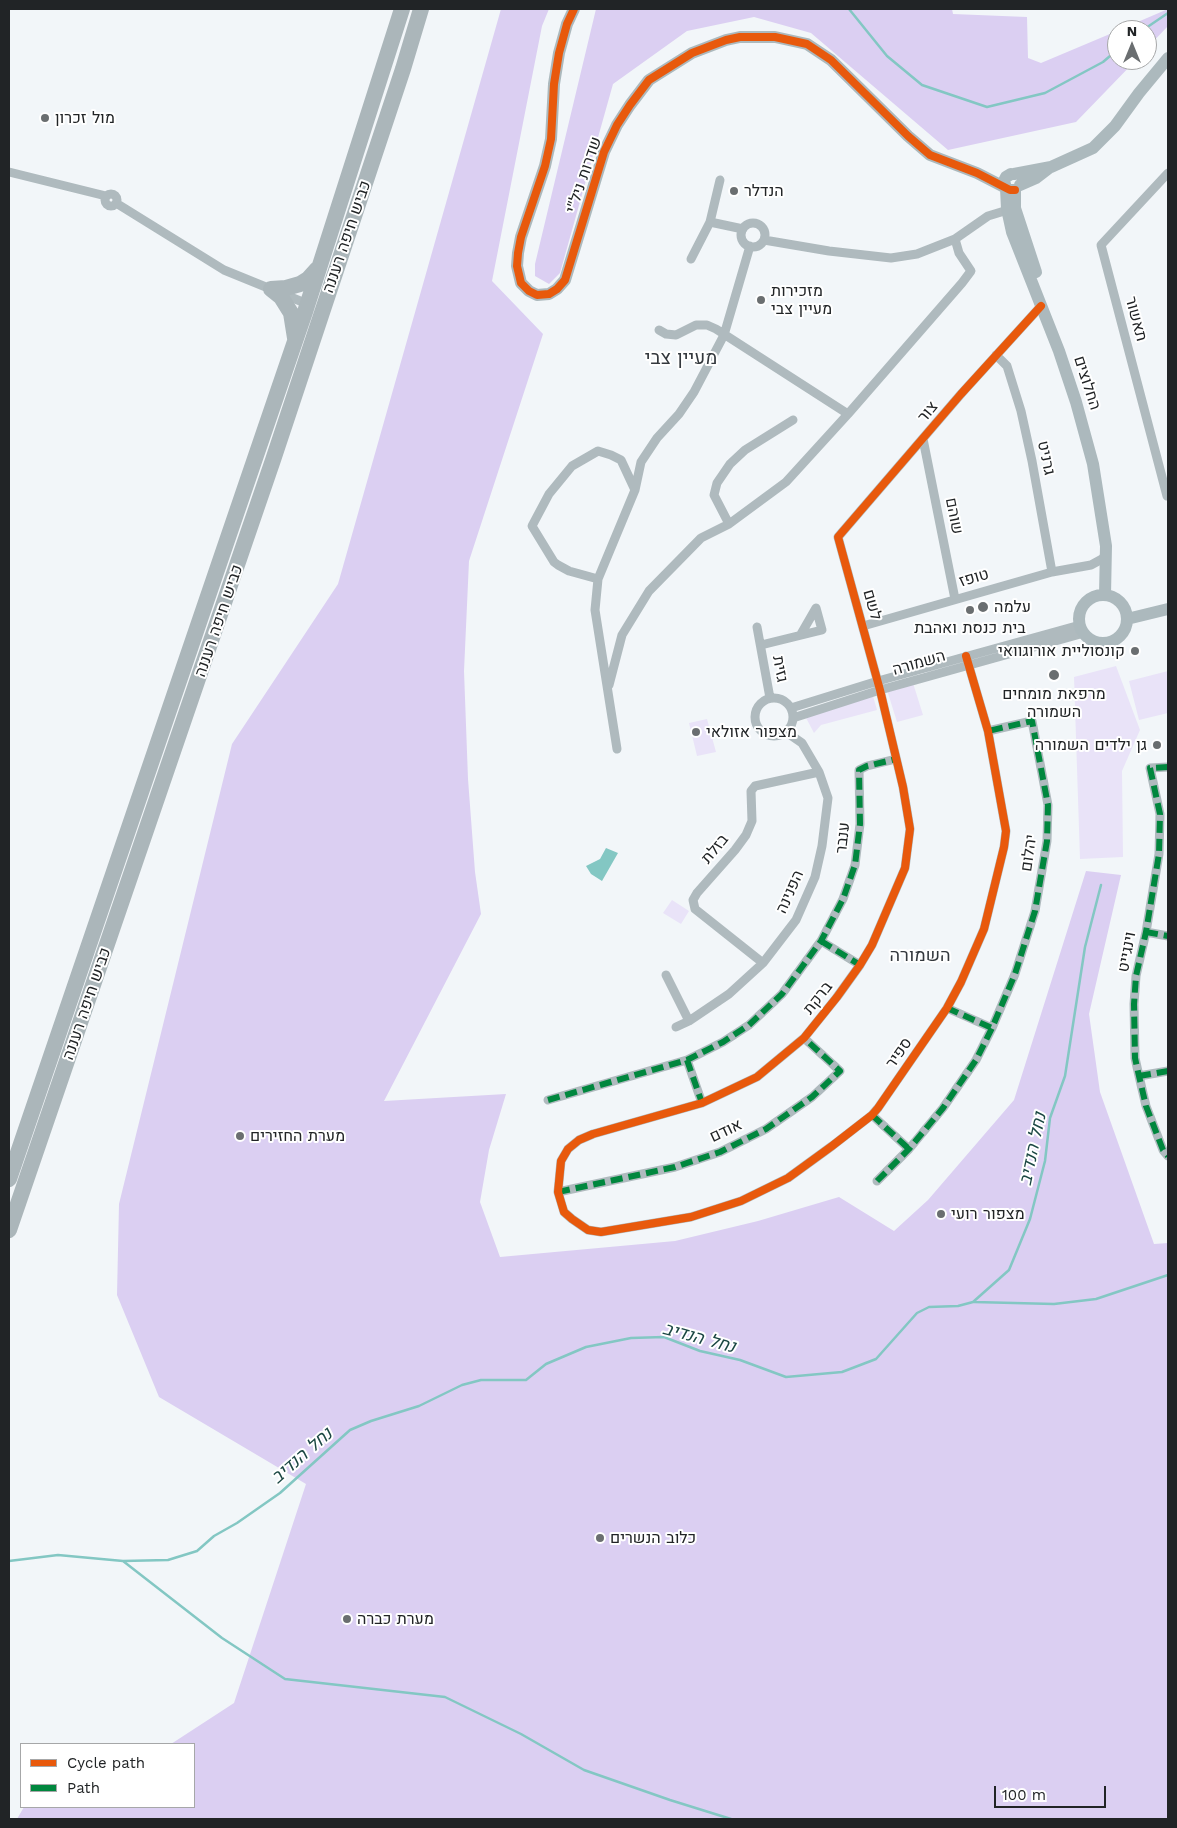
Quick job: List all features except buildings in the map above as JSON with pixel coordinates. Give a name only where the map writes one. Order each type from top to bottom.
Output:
[{"type":"highway","name":"כביש חיפה רעננה","points":[[9,1179],[295,340],[315,307],[319,267],[402,9]]},
{"type":"highway","name":"כביש חיפה רעננה","points":[[9,1230],[180,736],[315,307],[403,69],[421,9]]},
{"type":"highway","points":[[271,289],[286,288],[300,284],[308,279],[319,267]]},
{"type":"highway","points":[[271,289],[281,297],[291,313],[295,340]]},
{"type":"street","name":"שדרות ניל\"י","points":[[574,9],[567,24],[559,53],[554,84],[551,139],[545,166],[521,237],[518,253],[517,266],[521,283],[537,295],[549,294],[557,289],[565,280],[604,152],[630,105],[649,80],[692,53],[726,40],[740,37],[774,36],[807,44],[831,60],[930,156],[977,173],[1013,182]]},
{"type":"street","points":[[1013,182],[1036,178],[1051,167],[1093,148],[1115,126],[1168,58]]},
{"type":"street","points":[[9,172],[106,196],[111,193],[114,194],[117,200],[116,203],[224,270],[315,307]]},
{"type":"street","name":"תאשור","points":[[1168,172],[1101,245],[1168,496]]},
{"type":"street","points":[[691,259],[710,222],[720,180]]},
{"type":"street","name":"החלוצים","points":[[1013,182],[1011,209],[1021,256],[1059,351],[1085,432],[1100,507],[1110,596]]},
{"type":"street","points":[[742,229],[743,241],[750,246],[756,246],[764,240],[830,251],[891,258],[917,254],[955,239],[988,216],[1011,209]]},
{"type":"street","name":"החלוצים","points":[[1011,209],[1085,401],[1099,453],[1110,516],[1114,569],[1110,596]]},
{"type":"street","points":[[710,222],[742,229],[751,223],[759,224],[764,229],[764,240]]},
{"type":"street","points":[[608,688],[622,635],[649,591],[701,538],[729,524],[786,482],[848,414],[971,271],[959,253],[955,239]]},
{"type":"street","points":[[617,749],[595,610],[598,579],[635,490],[641,462],[657,438],[679,414],[694,392],[724,335],[750,246]]},
{"type":"street","name":"צור","points":[[838,537],[961,394],[1041,306]]},
{"type":"street","points":[[659,330],[666,334],[676,335],[702,324],[716,329],[848,414]]},
{"type":"street","name":"גרניט","points":[[996,356],[1007,366],[1021,411],[1032,460],[1052,572]]},
{"type":"street","points":[[729,524],[714,495],[717,483],[730,464],[744,450],[793,420]]},
{"type":"street","name":"שוהם","points":[[923,440],[955,599]]},
{"type":"street","points":[[598,579],[569,571],[554,562],[532,526],[549,494],[572,466],[598,451],[621,460],[635,490]]},
{"type":"street","name":"לשם","points":[[838,537],[864,623],[879,685]]},
{"type":"street","name":"טופז","points":[[864,623],[1052,572],[1090,565],[1102,559],[1106,554]]},
{"type":"street","points":[[1090,565],[1107,578]]},
{"type":"street","points":[[1110,596],[1124,608],[1127,619],[1124,632],[1114,640],[1107,643],[1096,642],[1082,629],[1080,614],[1085,604],[1095,597],[1110,596]]},
{"type":"street","points":[[1127,619],[1168,609]]},
{"type":"street","name":"גזית","points":[[757,627],[770,698]]},
{"type":"street","name":"השמורה","points":[[791,708],[1082,629]]},
{"type":"street","name":"גזית","points":[[761,645],[801,634]]},
{"type":"street","name":"ספיר","points":[[558,1192],[564,1212],[588,1230],[601,1232],[691,1217],[741,1201],[788,1178],[872,1115],[947,1008],[962,982],[984,929],[1004,847],[1006,831],[988,731],[967,660]]},
{"type":"street","name":"השמורה","points":[[793,718],[879,685]]},
{"type":"street","name":"ברקת","points":[[558,1192],[561,1162],[568,1149],[579,1140],[702,1103],[757,1078],[804,1038],[860,965],[872,945],[905,868],[910,829],[903,787],[879,685]]},
{"type":"street","points":[[770,698],[784,700],[791,708],[793,718],[791,726],[781,736],[769,736],[759,730],[756,725],[754,717],[756,709],[762,702],[770,698]]},
{"type":"street","name":"יהלום","points":[[876,1181],[909,1149],[943,1108],[976,1060],[1015,974],[1035,911],[1047,841],[1048,805],[1032,721],[988,731]]},
{"type":"street","name":"הפנינה","points":[[676,1027],[689,1021],[729,994],[763,963],[796,920],[815,878],[822,846],[828,798],[819,772],[802,743],[786,732]]},
{"type":"street","name":"ענבר","points":[[548,1100],[687,1060],[723,1042],[749,1025],[782,994],[821,941],[843,899],[855,866],[860,824],[859,770],[867,766],[896,759]]},
{"type":"street","name":"וינגייט","points":[[1168,767],[1150,768],[1160,814],[1159,844],[1146,932],[1136,976],[1134,1004],[1135,1058],[1139,1076],[1146,1106],[1163,1150],[1168,1156]]},
{"type":"street","name":"בזלת","points":[[763,963],[695,909],[694,900],[697,893],[746,835],[752,821],[751,791],[755,786],[819,772]]},
{"type":"street","points":[[1146,932],[1168,936]]},
{"type":"street","points":[[821,941],[860,965]]},
{"type":"street","points":[[666,975],[689,1021]]},
{"type":"street","points":[[947,1008],[992,1028]]},
{"type":"street","name":"אודם","points":[[558,1192],[675,1167],[720,1152],[766,1129],[812,1097],[840,1071],[804,1038]]},
{"type":"street","points":[[687,1060],[702,1103]]},
{"type":"street","points":[[1139,1076],[1168,1071]]},
{"type":"street","points":[[872,1115],[909,1149]]},
{"type":"shaded area","points":[[501,9],[549,9],[542,26],[492,281],[543,334],[469,561],[464,671],[468,779],[475,872],[481,914],[384,1101],[506,1094],[489,1150],[480,1202],[500,1257],[675,1241],[758,1221],[839,1197],[894,1231],[928,1200],[1014,1100],[1086,871],[1121,875],[1089,1014],[1100,1092],[1154,1244],[1168,1243],[1168,1819],[17,1819],[23,1808],[195,1808],[195,1743],[173,1743],[234,1703],[306,1484],[159,1397],[117,1295],[119,1204],[232,744],[338,584]]},
{"type":"shaded area","points":[[596,9],[952,9],[953,14],[1027,17],[1028,58],[1041,63],[1107,35],[1107,70],[1126,70],[1076,122],[948,150],[811,33],[754,17],[687,31],[613,84],[560,273],[549,284],[535,276],[535,264]]},
{"type":"shaded area","points":[[1168,9],[1168,26],[1157,38],[1157,20],[1142,20]]},
{"type":"shaded area","points":[[1116,666],[1140,730],[1122,771],[1123,857],[1080,859],[1074,677]]},
{"type":"shaded area","points":[[1168,671],[1168,713],[1139,720],[1129,681]]},
{"type":"shaded area","points":[[913,683],[923,715],[897,722],[887,690]]},
{"type":"shaded area","points":[[873,696],[877,710],[821,725],[814,733],[804,714]]},
{"type":"shaded area","points":[[707,719],[716,752],[697,756],[689,723]]},
{"type":"shaded area","points":[[672,900],[689,911],[681,924],[663,913]]},
{"type":"water","points":[[606,848],[618,853],[602,881],[591,874],[586,866],[600,859]]},
{"type":"waterway","points":[[849,9],[887,56],[922,85],[987,107],[1045,93],[1107,59]]},
{"type":"waterway","points":[[1157,20],[1168,13]]},
{"type":"waterway","name":"נחל הנדיב","points":[[9,1561],[58,1555],[123,1561],[168,1560],[197,1551],[214,1536],[237,1523],[280,1493],[350,1430],[371,1421],[419,1406],[462,1385],[481,1380],[526,1380],[546,1364],[586,1347],[631,1338],[664,1337],[700,1351],[740,1360],[786,1377],[842,1372],[876,1359],[917,1313],[929,1307],[958,1306],[973,1302],[1009,1270],[1030,1219],[1045,1161],[1050,1118],[1065,1076],[1085,947],[1101,885]]},
{"type":"waterway","points":[[974,1302],[1054,1304],[1096,1299],[1168,1275]]},
{"type":"waterway","points":[[123,1561],[222,1638],[285,1679],[445,1697],[521,1734],[584,1770],[731,1819]]},
{"type":"marked path","points":[[877,1181],[909,1149],[943,1108],[976,1060],[1015,974],[1035,911],[1047,841],[1048,805],[1032,721],[988,731]]},
{"type":"marked path","points":[[548,1100],[687,1060],[723,1042],[749,1025],[782,994],[821,941],[843,899],[855,865],[860,824],[859,770],[867,766],[896,759]]},
{"type":"marked path","points":[[1168,767],[1150,768],[1160,814],[1159,854],[1146,932],[1136,976],[1134,1004],[1135,1058],[1139,1076],[1146,1106],[1163,1150],[1168,1156]]},
{"type":"marked path","points":[[1146,932],[1168,936]]},
{"type":"marked path","points":[[821,941],[860,965]]},
{"type":"marked path","points":[[947,1008],[992,1028]]},
{"type":"marked path","points":[[558,1192],[675,1167],[720,1152],[766,1129],[812,1097],[840,1071],[804,1038]]},
{"type":"marked path","points":[[687,1060],[702,1103]]},
{"type":"marked path","points":[[1139,1076],[1168,1071]]},
{"type":"marked path","points":[[872,1115],[909,1149]]},
{"type":"cycle path","points":[[574,9],[567,24],[559,53],[554,84],[551,139],[545,166],[521,237],[518,253],[517,266],[521,283],[529,291],[537,295],[549,294],[557,289],[565,280],[604,152],[617,125],[630,105],[649,80],[692,53],[726,40],[740,37],[775,37],[807,44],[831,60],[908,136],[930,155],[977,173],[1010,190],[1015,190]]},
{"type":"cycle path","points":[[966,656],[988,731],[1006,831],[1004,847],[984,929],[961,982],[947,1008],[872,1115],[788,1178],[741,1201],[691,1217],[601,1232],[588,1230],[564,1212],[558,1192],[561,1161],[568,1149],[579,1140],[593,1134],[702,1103],[757,1077],[804,1038],[837,997],[872,945],[905,868],[910,829],[903,787],[880,690],[838,537],[961,394],[1041,306]]},
{"type":"place","name":"מול זכרון","points":[[45,118]]},
{"type":"place","name":"הנדלר","points":[[734,191]]},
{"type":"place","name":"מזכירות מעיין צבי","points":[[761,300]]},
{"type":"place","name":"עלמה","points":[[983,607]]},
{"type":"place","name":"בית כנסת ואהבת","points":[[970,610]]},
{"type":"place","name":"קונסוליית אורוגוואי","points":[[1135,651]]},
{"type":"place","name":"מרפאת מומחים השמורה","points":[[1054,675]]},
{"type":"place","name":"מצפור אזולאי","points":[[696,732]]},
{"type":"place","name":"גן ילדים השמורה","points":[[1157,745]]},
{"type":"place","name":"מערת החזירים","points":[[240,1136]]},
{"type":"place","name":"מצפור רועי","points":[[941,1214]]},
{"type":"place","name":"כלוב הנשרים","points":[[600,1538]]},
{"type":"place","name":"מערת כברה","points":[[347,1619]]},
{"type":"district","name":"מעיין צבי","points":[[681,358]]},
{"type":"district","name":"השמורה","points":[[920,956]]}]
